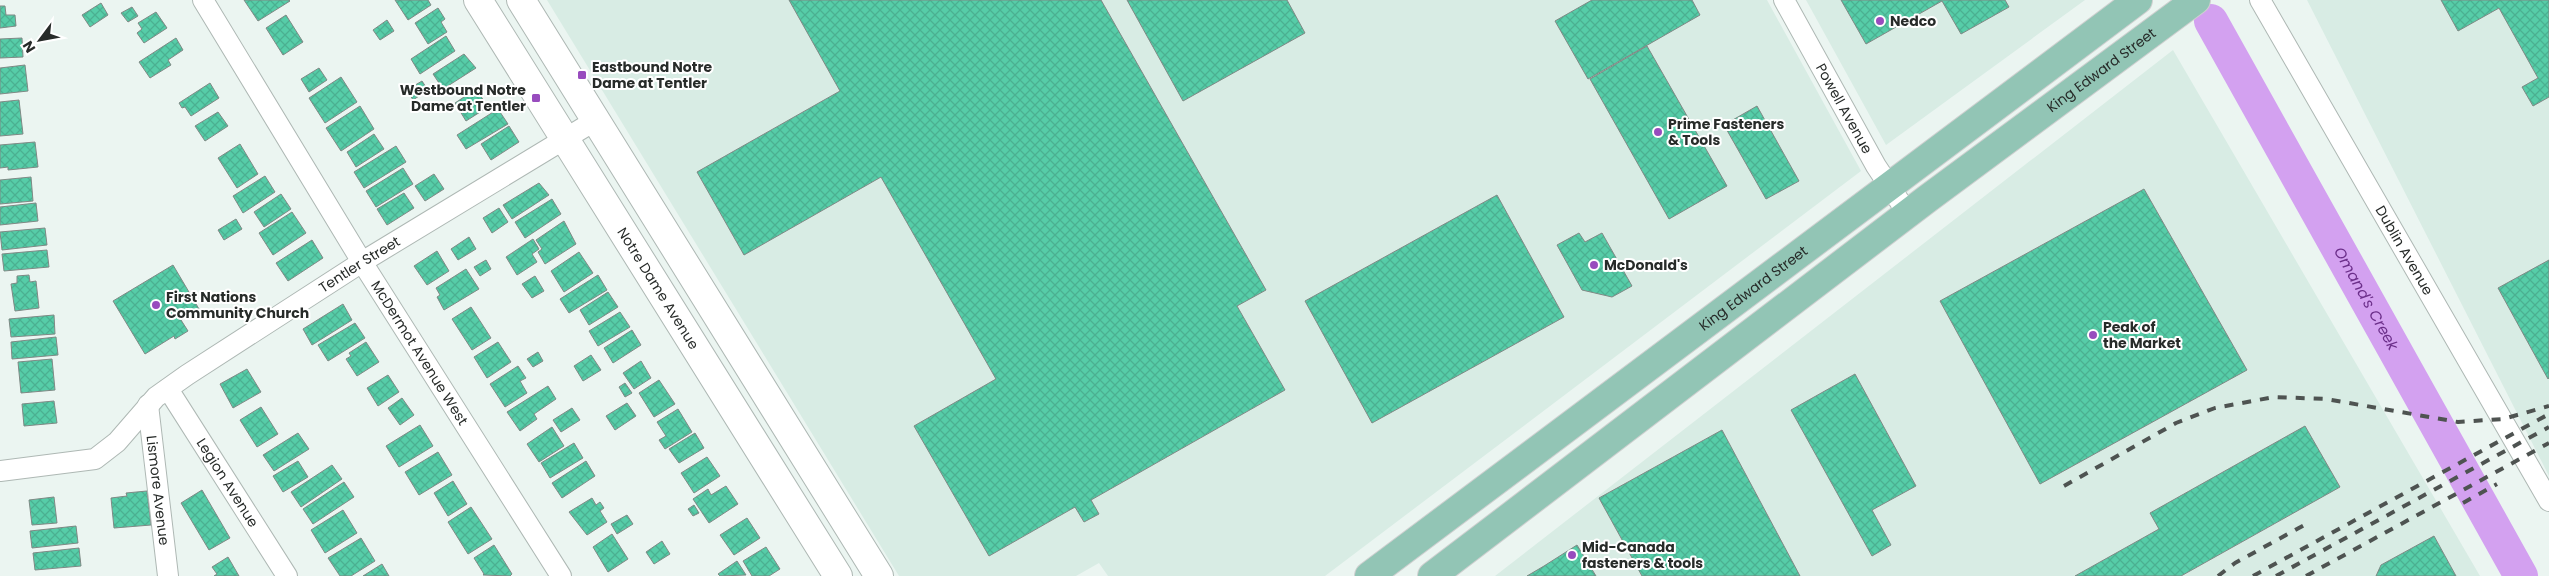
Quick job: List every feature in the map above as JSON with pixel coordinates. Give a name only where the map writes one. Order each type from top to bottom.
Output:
[{"type":"main road","name":"Notre Dame Avenue","points":[[478,0],[838,576]]},
{"type":"main road","points":[[521,0],[879,576]]},
{"type":"main road","name":"King Edward Street","points":[[1369,576],[1696,329],[2138,0]]},
{"type":"main road","name":"King Edward Street","points":[[1432,576],[1908,214],[2196,0]]},
{"type":"main road","points":[[2049,65],[2069,94]]},
{"type":"main road","points":[[1696,329],[1718,359]]},
{"type":"street","name":"McDermot Avenue West","points":[[203,0],[362,262],[561,576]]},
{"type":"street","name":"Powell Avenue","points":[[1784,0],[1888,186],[1908,214]]},
{"type":"street","name":"Dublin Avenue","points":[[2260,0],[2549,501]]},
{"type":"street","name":"Tentler Street","points":[[0,471],[95,459],[117,442],[148,405],[168,389],[362,262],[596,120]]},
{"type":"street","name":"Legion Avenue","points":[[168,389],[287,576]]},
{"type":"street","name":"Lismore Avenue","points":[[148,405],[168,576]]},
{"type":"shaded area","points":[[547,0],[1767,0],[1861,171],[1325,576],[1108,576],[1099,563],[1076,576],[899,576]]},
{"type":"shaded area","points":[[1806,0],[2085,0],[1886,145]]},
{"type":"shaded area","points":[[2307,0],[2549,0],[2549,476]]},
{"type":"shaded area","points":[[2173,50],[2480,576],[1495,576]]},
{"type":"building","points":[[244,0],[289,0],[290,1],[258,21]]},
{"type":"building","points":[[395,0],[428,0],[431,5],[408,20]]},
{"type":"building","points":[[789,0],[1101,0],[1266,290],[1237,306],[1285,390],[1091,500],[1099,514],[1084,522],[1075,507],[989,556],[914,426],[996,379],[881,177],[744,255],[697,172],[840,91]]},
{"type":"building","points":[[1127,0],[1287,0],[1305,33],[1183,101]]},
{"type":"building","points":[[1592,0],[1692,0],[1700,15],[1588,79],[1555,21]]},
{"type":"building","name":"Nedco","points":[[1841,0],[2005,0],[2009,7],[1961,34],[1942,1],[1866,44]]},
{"type":"building","points":[[2441,0],[2549,0],[2549,97],[2533,106],[2522,87],[2538,78],[2499,8],[2458,31]]},
{"type":"building","points":[[101,3],[108,15],[90,27],[82,15]]},
{"type":"building","points":[[0,6],[5,6],[6,15],[15,15],[16,26],[0,28]]},
{"type":"building","points":[[132,7],[138,16],[128,22],[121,13]]},
{"type":"building","points":[[438,8],[445,19],[441,22],[447,32],[428,44],[415,23]]},
{"type":"building","points":[[156,12],[167,28],[144,43],[137,33],[142,29],[138,23]]},
{"type":"building","points":[[286,15],[303,42],[283,55],[266,28]]},
{"type":"building","points":[[387,20],[394,31],[380,40],[373,30]]},
{"type":"building","points":[[446,36],[455,51],[420,74],[411,59]]},
{"type":"building","points":[[22,38],[23,57],[0,58],[0,39]]},
{"type":"building","points":[[176,38],[183,50],[168,60],[171,65],[150,78],[139,62]]},
{"type":"building","name":"Prime Fasteners & Tools","points":[[1647,46],[1727,186],[1669,219],[1590,79]]},
{"type":"building","points":[[464,54],[476,68],[443,89],[433,74]]},
{"type":"building","points":[[25,65],[28,91],[0,94],[0,68]]},
{"type":"building","points":[[319,68],[327,80],[309,92],[301,79]]},
{"type":"building","points":[[341,77],[357,102],[325,123],[309,98]]},
{"type":"building","points":[[422,81],[428,90],[413,100],[407,90]]},
{"type":"building","points":[[210,83],[219,98],[191,116],[185,107],[182,108],[179,103]]},
{"type":"building","points":[[476,89],[488,107],[466,121],[455,103]]},
{"type":"building","points":[[19,100],[23,134],[0,136],[0,102]]},
{"type":"building","points":[[360,106],[374,129],[341,151],[326,128]]},
{"type":"building","points":[[1757,106],[1799,181],[1766,199],[1724,125]]},
{"type":"building","points":[[498,109],[508,124],[466,149],[457,135]]},
{"type":"building","points":[[218,112],[228,126],[205,141],[195,126]]},
{"type":"building","points":[[509,126],[519,142],[491,160],[481,144]]},
{"type":"building","points":[[374,134],[384,149],[356,167],[347,152]]},
{"type":"building","points":[[35,142],[38,167],[8,170],[8,167],[0,168],[0,145]]},
{"type":"building","points":[[240,144],[258,174],[237,188],[218,158]]},
{"type":"building","points":[[396,146],[406,162],[364,188],[354,172]]},
{"type":"building","points":[[403,168],[413,184],[376,207],[366,191]]},
{"type":"building","points":[[434,174],[444,189],[425,201],[415,186]]},
{"type":"building","points":[[265,176],[275,192],[243,213],[233,196]]},
{"type":"building","points":[[31,177],[33,201],[0,204],[0,180]]},
{"type":"building","points":[[539,183],[549,195],[512,219],[503,205]]},
{"type":"building","name":"Peak of the Market","points":[[2144,189],[2247,370],[2040,484],[1940,301]]},
{"type":"building","points":[[404,193],[414,208],[387,225],[377,209]]},
{"type":"building","points":[[281,194],[291,209],[264,227],[254,212]]},
{"type":"building","points":[[1497,195],[1564,317],[1372,423],[1305,301]]},
{"type":"building","points":[[552,199],[561,214],[525,238],[515,222]]},
{"type":"building","points":[[36,203],[38,221],[0,225],[0,207]]},
{"type":"building","points":[[499,208],[508,222],[492,233],[483,218]]},
{"type":"building","points":[[292,212],[306,233],[273,255],[259,233]]},
{"type":"building","points":[[236,219],[242,229],[224,240],[218,230]]},
{"type":"building","points":[[564,221],[576,244],[545,264],[538,252],[542,249],[536,240]]},
{"type":"building","points":[[45,228],[47,245],[2,250],[0,232]]},
{"type":"building","name":"McDonald's","points":[[1579,233],[1585,242],[1602,233],[1632,286],[1612,297],[1582,290],[1557,245]]},
{"type":"building","points":[[469,237],[476,249],[458,260],[451,249]]},
{"type":"building","points":[[533,239],[539,249],[532,254],[537,262],[517,275],[506,257]]},
{"type":"building","points":[[312,240],[323,258],[288,281],[276,263]]},
{"type":"building","points":[[47,250],[49,267],[4,271],[2,254]]},
{"type":"building","points":[[437,251],[449,271],[427,285],[414,266]]},
{"type":"building","points":[[579,252],[593,273],[564,292],[551,271]]},
{"type":"building","points":[[486,260],[491,269],[480,276],[474,267]]},
{"type":"building","points":[[2549,260],[2549,378],[2548,379],[2498,288]]},
{"type":"building","name":"First Nations Community Church","points":[[173,265],[199,309],[181,320],[188,331],[175,339],[174,336],[145,354],[113,301]]},
{"type":"building","points":[[466,269],[479,289],[444,310],[437,297],[440,295],[436,288]]},
{"type":"building","points":[[29,275],[30,282],[36,281],[39,308],[15,311],[11,284],[17,283],[17,276]]},
{"type":"building","points":[[598,275],[607,290],[569,313],[560,299]]},
{"type":"building","points":[[535,276],[544,291],[532,298],[522,284]]},
{"type":"building","points":[[608,292],[618,307],[589,325],[580,310]]},
{"type":"building","points":[[343,304],[352,320],[312,345],[303,329]]},
{"type":"building","points":[[471,307],[491,338],[472,350],[452,319]]},
{"type":"building","points":[[620,312],[630,327],[598,346],[589,331]]},
{"type":"building","points":[[54,315],[55,334],[11,337],[9,319]]},
{"type":"building","points":[[355,323],[365,338],[328,361],[318,345]]},
{"type":"building","points":[[632,330],[641,345],[613,363],[604,348]]},
{"type":"building","points":[[56,337],[58,355],[12,359],[11,342]]},
{"type":"building","points":[[366,342],[379,362],[357,376],[346,359],[351,356],[349,353]]},
{"type":"building","points":[[498,342],[511,362],[487,378],[474,357]]},
{"type":"building","points":[[538,352],[543,361],[533,367],[527,359]]},
{"type":"building","points":[[591,355],[601,370],[583,381],[574,366]]},
{"type":"building","points":[[52,359],[55,390],[21,393],[18,362]]},
{"type":"building","points":[[641,361],[651,378],[634,389],[623,373]]},
{"type":"building","points":[[518,366],[526,378],[520,381],[527,393],[505,407],[490,384]]},
{"type":"building","points":[[247,369],[261,392],[233,408],[220,384]]},
{"type":"building","points":[[1855,374],[1916,486],[1872,510],[1891,545],[1872,556],[1791,410]]},
{"type":"building","points":[[388,375],[399,392],[378,406],[367,388]]},
{"type":"building","points":[[659,380],[675,404],[654,417],[639,393]]},
{"type":"building","points":[[625,383],[632,393],[625,397],[619,387]]},
{"type":"building","points":[[548,386],[556,399],[534,414],[537,419],[520,431],[507,412]]},
{"type":"building","points":[[402,398],[414,415],[400,425],[388,408]]},
{"type":"building","points":[[54,401],[57,423],[24,426],[22,404]]},
{"type":"building","points":[[627,403],[636,416],[615,430],[606,416]]},
{"type":"building","points":[[261,407],[278,434],[257,447],[240,420]]},
{"type":"building","points":[[572,408],[580,420],[561,432],[553,420]]},
{"type":"building","points":[[678,409],[692,432],[665,449],[659,440],[666,436],[657,422]]},
{"type":"building","points":[[420,425],[433,446],[399,467],[386,446]]},
{"type":"building","points":[[2305,426],[2340,487],[2181,576],[2075,576],[2159,529],[2150,513]]},
{"type":"building","points":[[552,427],[564,446],[539,462],[527,444]]},
{"type":"building","points":[[1722,430],[1800,576],[1642,576],[1599,498]]},
{"type":"building","points":[[298,433],[309,449],[274,471],[263,455]]},
{"type":"building","points":[[695,433],[704,448],[679,463],[669,449]]},
{"type":"building","points":[[574,443],[583,458],[550,478],[541,463]]},
{"type":"building","points":[[438,452],[452,475],[419,495],[405,472]]},
{"type":"building","points":[[707,457],[720,476],[694,493],[681,473]]},
{"type":"building","points":[[298,461],[308,477],[283,492],[273,476]]},
{"type":"building","points":[[586,461],[595,476],[562,498],[552,483]]},
{"type":"building","points":[[332,465],[342,479],[301,507],[291,492]]},
{"type":"building","points":[[453,481],[467,504],[448,516],[434,493]]},
{"type":"building","points":[[344,482],[354,497],[313,524],[303,509]]},
{"type":"building","points":[[726,486],[738,504],[709,523],[693,499],[708,489],[711,495]]},
{"type":"building","points":[[202,490],[230,538],[209,550],[181,503]]},
{"type":"building","points":[[147,491],[151,525],[114,528],[111,498],[127,496],[126,493]]},
{"type":"building","points":[[54,497],[57,523],[32,525],[29,500]]},
{"type":"building","points":[[592,498],[596,505],[600,502],[604,508],[600,511],[607,522],[587,535],[569,512]]},
{"type":"building","points":[[694,505],[699,513],[693,516],[688,509]]},
{"type":"building","points":[[471,507],[492,539],[468,554],[448,522]]},
{"type":"building","points":[[343,510],[357,533],[325,553],[311,530]]},
{"type":"building","points":[[627,515],[633,524],[617,534],[611,524]]},
{"type":"building","points":[[747,518],[760,538],[734,555],[720,535]]},
{"type":"building","points":[[76,526],[78,543],[32,548],[30,531]]},
{"type":"building","points":[[612,534],[628,559],[608,572],[593,547]]},
{"type":"building","points":[[2434,536],[2456,576],[2376,576],[2381,565]]},
{"type":"building","points":[[361,538],[375,561],[351,576],[340,576],[328,558]]},
{"type":"building","points":[[662,541],[670,554],[654,564],[646,552]]},
{"type":"building","points":[[494,545],[512,574],[510,576],[483,575],[474,558]]},
{"type":"building","name":"Mid-Canada fasteners & tools","points":[[1577,545],[1596,576],[1527,576],[1544,566]]},
{"type":"building","points":[[766,547],[780,569],[769,576],[752,576],[743,561]]},
{"type":"building","points":[[79,548],[81,566],[35,570],[33,553]]},
{"type":"building","points":[[228,557],[239,576],[214,576],[217,574],[212,567]]},
{"type":"building","points":[[737,561],[746,575],[720,576],[718,574]]},
{"type":"building","points":[[382,564],[389,576],[363,576]]},
{"type":"waterway","name":"Omand's Creek","points":[[2211,21],[2521,576]]},
{"type":"railway","points":[[2064,486],[2176,423],[2215,408],[2274,397],[2326,399],[2458,422],[2503,419],[2549,406]]},
{"type":"railway","points":[[2253,576],[2549,414]]},
{"type":"railway","points":[[2276,576],[2549,427]]},
{"type":"railway","points":[[2306,576],[2549,443]]},
{"type":"railway","points":[[2463,503],[2497,484]]},
{"type":"railway","points":[[2218,576],[2235,563],[2308,523]]},
{"type":"place","name":"Nedco","points":[[1880,21]]},
{"type":"place","name":"Eastbound Notre Dame at Tentler","points":[[582,75]]},
{"type":"place","name":"Westbound Notre Dame at Tentler","points":[[536,98]]},
{"type":"place","name":"Prime Fasteners & Tools","points":[[1658,132]]},
{"type":"place","name":"McDonald's","points":[[1594,265]]},
{"type":"place","name":"First Nations Community Church","points":[[156,305]]},
{"type":"place","name":"Peak of the Market","points":[[2093,335]]},
{"type":"place","name":"Mid-Canada fasteners & tools","points":[[1572,555]]}]
